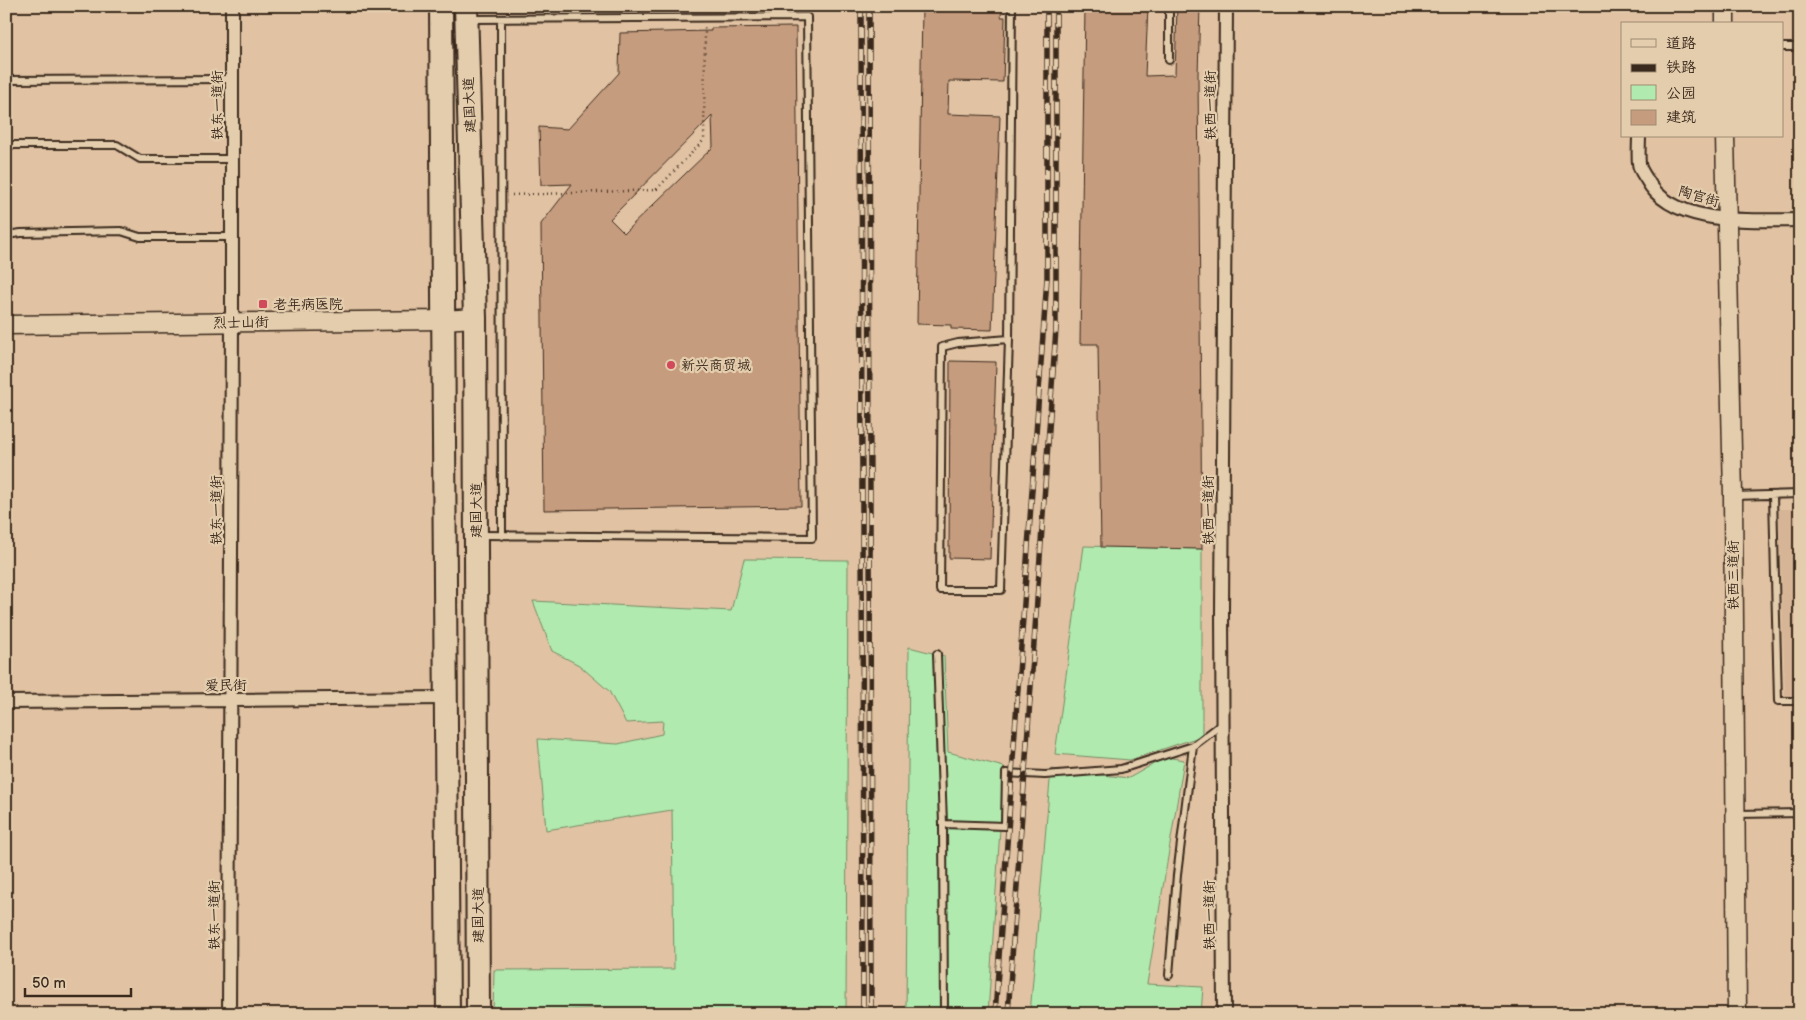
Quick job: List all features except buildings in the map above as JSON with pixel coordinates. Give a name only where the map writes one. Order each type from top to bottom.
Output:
[{"type":"highway","name":"建国大道","points":[[441,6],[448,1014]]},
{"type":"highway","name":"建国大道","points":[[467,13],[475,318],[478,1014]]},
{"type":"main road","points":[[1725,6],[1725,22]]},
{"type":"main road","name":"铁西三道街","points":[[1725,138],[1733,496],[1736,1014]]},
{"type":"main road","name":"烈士山街","points":[[6,325],[443,320],[475,318]]},
{"type":"street","name":"铁东一道街","points":[[229,1014],[232,6]]},
{"type":"street","name":"铁西一道街","points":[[1224,1014],[1222,611],[1226,6]]},
{"type":"street","name":"陶官街","points":[[1639,138],[1639,165],[1650,187],[1670,205],[1697,214],[1726,219],[1800,220]]},
{"type":"street","name":"爱民街","points":[[6,702],[446,698]]},
{"type":"lane","points":[[1009,339],[958,343],[942,347],[940,590],[1001,590],[1009,339],[1012,6]]},
{"type":"lane","points":[[1168,60],[1169,6]]},
{"type":"lane","points":[[467,13],[501,19],[807,17],[812,538],[476,535]]},
{"type":"lane","points":[[501,19],[502,536]]},
{"type":"lane","points":[[1784,47],[1800,47]]},
{"type":"lane","points":[[6,80],[232,79]]},
{"type":"lane","points":[[6,145],[117,144],[140,159],[232,160]]},
{"type":"lane","points":[[6,235],[121,231],[140,238],[232,237]]},
{"type":"lane","points":[[1733,496],[1800,494]]},
{"type":"lane","points":[[1773,495],[1778,701],[1800,701]]},
{"type":"lane","points":[[937,654],[943,824],[944,1014]]},
{"type":"lane","points":[[943,824],[1005,826],[1006,773],[1045,775],[1121,769],[1193,746],[1223,723]]},
{"type":"lane","points":[[1169,975],[1177,875],[1193,746]]},
{"type":"lane","points":[[1734,814],[1800,812]]},
{"type":"path","points":[[501,195],[656,190],[704,140],[705,18]]},
{"type":"shaded area","points":[[1779,509],[1800,509],[1800,700],[1785,701]]},
{"type":"green space","points":[[1084,546],[1202,549],[1202,736],[1130,760],[1055,754]]},
{"type":"green space","points":[[744,559],[848,560],[846,1014],[606,1014],[605,1008],[493,1014],[494,970],[674,969],[672,810],[546,830],[538,739],[618,744],[662,734],[663,721],[626,723],[609,691],[579,665],[552,651],[533,601],[731,611]]},
{"type":"green space","points":[[909,647],[944,656],[948,752],[1004,767],[988,1014],[906,1014]]},
{"type":"green space","points":[[1166,757],[1184,760],[1147,984],[1203,987],[1201,1014],[1030,1014],[1051,769],[1129,778]]},
{"type":"railway","points":[[861,6],[863,1014]]},
{"type":"railway","points":[[869,6],[871,1014]]},
{"type":"railway","points":[[995,1014],[1047,278],[1047,6]]},
{"type":"railway","points":[[1008,1014],[1056,329],[1056,6]]},
{"type":"place","name":"老年病医院","points":[[263,304]]},
{"type":"place","name":"新兴商贸城","points":[[671,365]]}]
